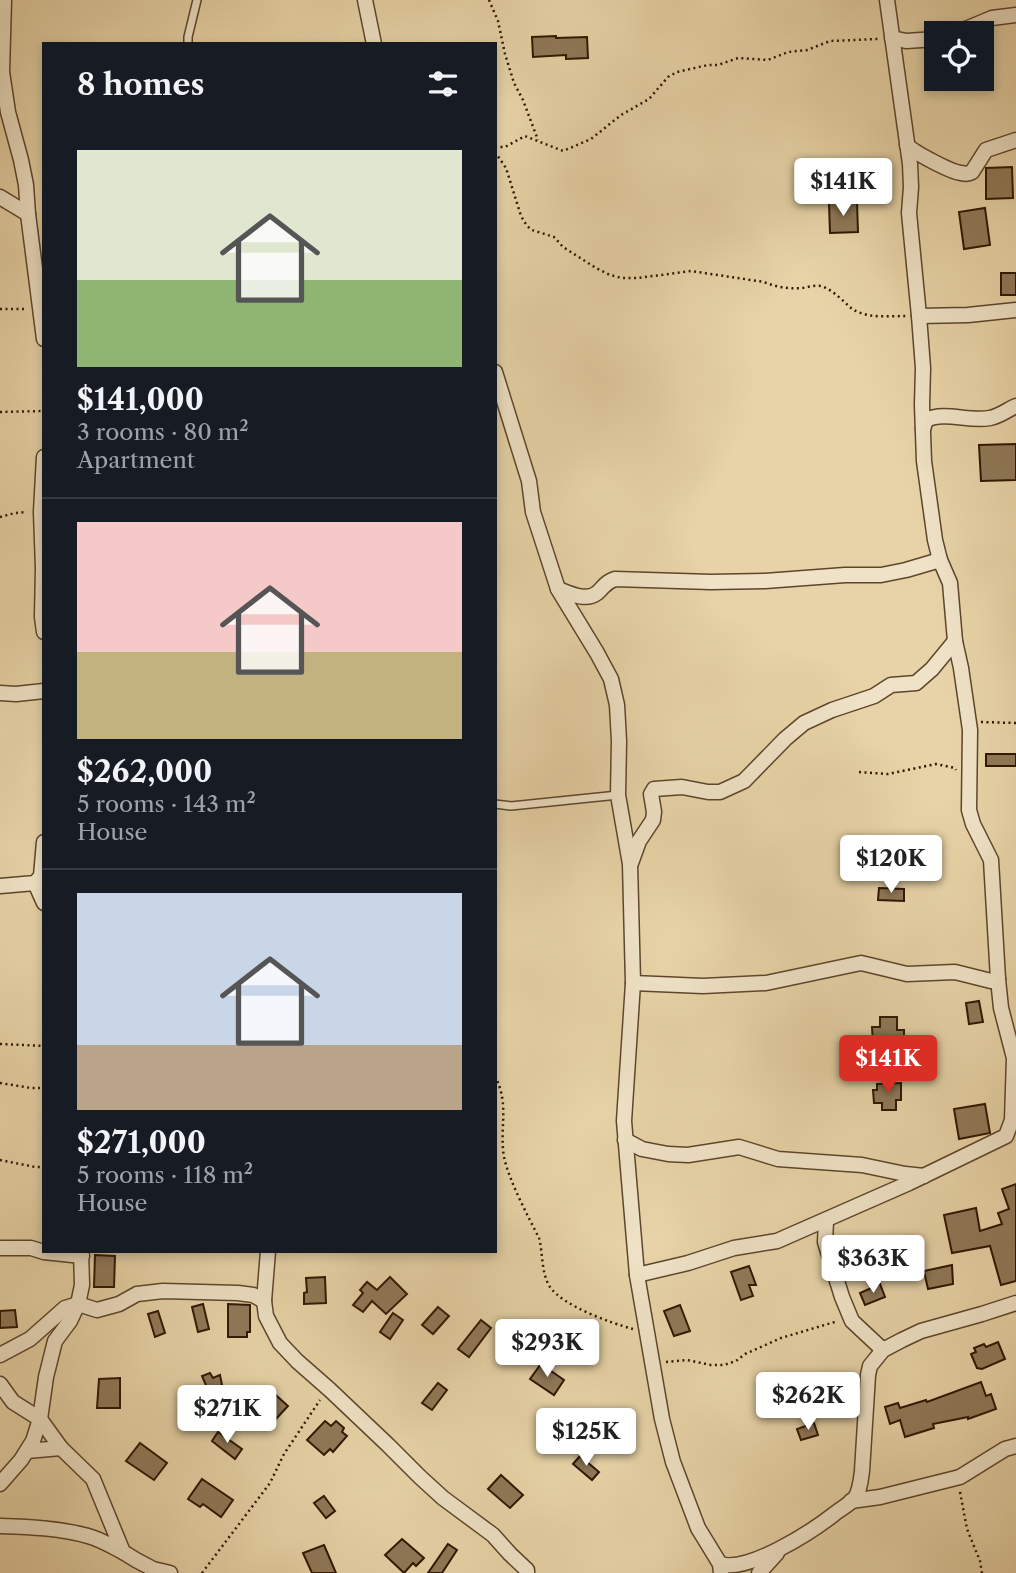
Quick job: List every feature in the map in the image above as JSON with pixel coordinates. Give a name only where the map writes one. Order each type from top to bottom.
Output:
[{"type":"street","points":[[4,0],[2,72],[8,112],[26,184],[27,214],[42,325]]},
{"type":"street","points":[[365,0],[374,42]]},
{"type":"street","points":[[637,1275],[688,1263],[734,1248],[777,1241],[1011,1138],[1014,1058],[1000,1008],[991,860],[969,810],[969,721],[955,641],[950,583],[935,540],[924,461],[923,368],[909,214],[910,164],[887,0]]},
{"type":"street","points":[[985,21],[1016,15]]},
{"type":"street","points":[[892,38],[906,41],[924,40]]},
{"type":"street","points":[[907,145],[913,151],[952,170],[968,174],[986,150],[1016,140]]},
{"type":"street","points":[[0,197],[27,214]]},
{"type":"street","points":[[919,316],[1016,310]]},
{"type":"street","points":[[497,378],[529,481],[533,512],[558,589],[611,679],[617,705],[618,795],[630,864],[633,984],[624,1121],[637,1275],[662,1419],[673,1462],[698,1528],[721,1569],[777,1552],[813,1530],[855,1498],[862,1471],[868,1375],[870,1366],[883,1350],[920,1331],[1016,1303]]},
{"type":"street","points":[[923,429],[926,421],[936,417],[992,418],[1016,406]]},
{"type":"street","points":[[42,494],[42,540]]},
{"type":"street","points":[[558,589],[585,598],[596,594],[603,585],[615,579],[724,582],[881,575],[940,560]]},
{"type":"street","points":[[630,864],[639,841],[653,820],[651,794],[654,789],[682,787],[720,792],[744,781],[804,723],[874,696],[891,685],[916,683],[932,669],[955,641]]},
{"type":"street","points":[[932,669],[946,670],[963,679]]},
{"type":"street","points":[[0,693],[42,691]]},
{"type":"street","points":[[0,886],[35,883],[41,876],[42,865]]},
{"type":"street","points":[[35,883],[42,899]]},
{"type":"street","points":[[633,984],[703,986],[766,982],[861,963],[906,974],[955,972],[991,981],[998,979]]},
{"type":"street","points":[[625,1140],[642,1149],[668,1154],[688,1155],[739,1147],[778,1159],[862,1165],[924,1176]]},
{"type":"street","points":[[826,1221],[825,1242],[852,1321],[883,1350]]},
{"type":"street","points":[[0,1248],[31,1248],[42,1251]]},
{"type":"street","points":[[0,1484],[33,1441],[40,1419],[55,1341],[70,1321],[78,1304],[82,1285],[81,1254],[62,1253]]},
{"type":"street","points":[[268,1253],[264,1301],[266,1316],[280,1343],[435,1491],[493,1535],[527,1573]]},
{"type":"street","points":[[238,1293],[258,1287],[266,1278]]},
{"type":"street","points":[[0,1355],[30,1339],[65,1308],[78,1304],[97,1310],[119,1304],[137,1294],[151,1292],[238,1293],[253,1295],[264,1301]]},
{"type":"street","points":[[0,1384],[13,1402],[40,1419],[61,1448],[93,1479],[123,1552]]},
{"type":"street","points":[[851,1501],[880,1497],[960,1477],[1005,1448],[1016,1446]]},
{"type":"street","points":[[27,1451],[61,1448]]},
{"type":"street","points":[[0,1526],[90,1536],[153,1569],[170,1573]]},
{"type":"street","points":[[759,1573],[777,1552]]},
{"type":"lane","points":[[188,42],[197,0]]},
{"type":"lane","points":[[497,804],[511,806],[618,795]]},
{"type":"path","points":[[489,0],[498,21],[514,83],[538,140]]},
{"type":"path","points":[[497,146],[505,147],[525,136],[562,151],[574,148],[649,99],[668,77],[677,72],[719,65],[738,58],[768,60],[830,41],[892,38]]},
{"type":"path","points":[[497,155],[506,168],[521,216],[527,226],[554,237],[564,247],[610,275],[638,278],[691,271],[764,282],[786,289],[818,286],[834,293],[853,310],[862,314],[919,316]]},
{"type":"path","points":[[0,309],[40,309]]},
{"type":"path","points":[[0,412],[42,411]]},
{"type":"path","points":[[0,517],[15,513],[41,512]]},
{"type":"path","points":[[969,721],[1016,723]]},
{"type":"path","points":[[859,772],[888,774],[941,765],[955,768],[969,786]]},
{"type":"path","points":[[0,1044],[42,1046]]},
{"type":"path","points":[[497,1081],[503,1097],[502,1141],[506,1165],[539,1238],[543,1269],[549,1286],[577,1307],[603,1320],[646,1333]]},
{"type":"path","points":[[0,1083],[42,1088]]},
{"type":"path","points":[[0,1160],[42,1167]]},
{"type":"path","points":[[652,1365],[687,1360],[724,1365],[781,1338],[839,1321],[852,1321]]},
{"type":"path","points":[[202,1573],[270,1483],[284,1454],[320,1398],[330,1390]]},
{"type":"path","points":[[960,1477],[963,1515],[982,1573]]},
{"type":"building","points":[[532,37],[587,37],[588,58],[566,59],[566,55],[533,57]]},
{"type":"building","points":[[1012,167],[1013,198],[986,199],[986,168]]},
{"type":"building","points":[[857,202],[858,232],[830,233],[829,203]]},
{"type":"building","points":[[985,208],[990,245],[964,249],[959,212]]},
{"type":"building","points":[[1001,273],[1016,273],[1016,295],[1001,295]]},
{"type":"building","points":[[1016,444],[1016,480],[981,481],[979,445]]},
{"type":"building","points":[[986,754],[1016,754],[1016,766],[986,766]]},
{"type":"building","points":[[879,888],[904,889],[904,901],[878,900]]},
{"type":"building","points":[[979,1001],[983,1022],[969,1024],[966,1003]]},
{"type":"building","points":[[880,1017],[897,1017],[897,1030],[904,1030],[904,1043],[898,1043],[898,1052],[893,1052],[893,1057],[882,1057],[881,1044],[873,1044],[872,1027],[880,1027]]},
{"type":"building","points":[[901,1083],[901,1100],[896,1100],[896,1110],[882,1110],[882,1103],[874,1103],[873,1090],[877,1090],[877,1084]]},
{"type":"building","points":[[985,1104],[990,1133],[959,1139],[954,1109]]},
{"type":"building","points":[[1016,1184],[1016,1281],[1001,1285],[990,1246],[952,1253],[944,1215],[976,1208],[980,1231],[1002,1224],[998,1213],[1009,1209],[1002,1189]]},
{"type":"building","points":[[95,1255],[115,1256],[114,1287],[94,1287]]},
{"type":"building","points":[[952,1265],[953,1284],[928,1289],[924,1271]]},
{"type":"building","points":[[749,1266],[756,1285],[749,1285],[753,1296],[741,1300],[731,1272]]},
{"type":"building","points":[[325,1277],[326,1303],[304,1304],[306,1278]]},
{"type":"building","points":[[390,1277],[407,1294],[386,1314],[372,1301],[363,1312],[353,1305],[363,1293],[360,1290],[367,1282],[377,1290]]},
{"type":"building","points":[[880,1284],[885,1297],[865,1305],[860,1293]]},
{"type":"building","points":[[203,1304],[209,1329],[198,1332],[192,1307]]},
{"type":"building","points":[[228,1304],[250,1305],[250,1332],[247,1332],[247,1337],[228,1337]]},
{"type":"building","points":[[680,1305],[690,1331],[674,1336],[664,1311]]},
{"type":"building","points":[[438,1307],[449,1316],[433,1334],[422,1325]]},
{"type":"building","points":[[15,1310],[17,1327],[0,1328],[0,1311]]},
{"type":"building","points":[[158,1311],[165,1333],[155,1337],[148,1314]]},
{"type":"building","points":[[393,1313],[403,1320],[390,1339],[380,1332]]},
{"type":"building","points":[[481,1320],[491,1328],[469,1357],[458,1349]]},
{"type":"building","points":[[998,1342],[1005,1359],[982,1369],[977,1368],[971,1354],[976,1352],[974,1348]]},
{"type":"building","points":[[541,1364],[564,1380],[554,1395],[530,1379]]},
{"type":"building","points":[[210,1373],[213,1378],[220,1375],[223,1390],[219,1391],[229,1410],[218,1415],[202,1376]]},
{"type":"building","points":[[120,1378],[120,1408],[97,1408],[99,1379]]},
{"type":"building","points":[[981,1382],[986,1396],[991,1394],[996,1409],[968,1419],[933,1424],[934,1428],[905,1437],[900,1420],[890,1424],[885,1407],[898,1403],[900,1408],[926,1400],[927,1402]]},
{"type":"building","points":[[438,1383],[447,1390],[432,1410],[422,1403]]},
{"type":"building","points":[[268,1388],[288,1406],[274,1421],[254,1403]]},
{"type":"building","points":[[325,1421],[331,1426],[336,1421],[344,1428],[342,1432],[347,1436],[333,1452],[330,1449],[324,1455],[307,1440]]},
{"type":"building","points":[[814,1423],[818,1435],[801,1440],[797,1429]]},
{"type":"building","points":[[218,1432],[242,1449],[235,1459],[212,1441]]},
{"type":"building","points":[[140,1443],[167,1463],[154,1480],[126,1461]]},
{"type":"building","points":[[580,1456],[599,1472],[592,1480],[573,1464]]},
{"type":"building","points":[[501,1475],[523,1495],[510,1508],[488,1489]]},
{"type":"building","points":[[202,1479],[233,1500],[221,1517],[203,1504],[200,1507],[188,1499]]},
{"type":"building","points":[[324,1496],[335,1511],[326,1518],[314,1503]]},
{"type":"building","points":[[402,1539],[424,1558],[416,1566],[413,1563],[404,1573],[385,1555]]},
{"type":"building","points":[[448,1544],[457,1550],[442,1573],[428,1573]]},
{"type":"building","points":[[324,1545],[336,1573],[312,1573],[303,1553]]}]
